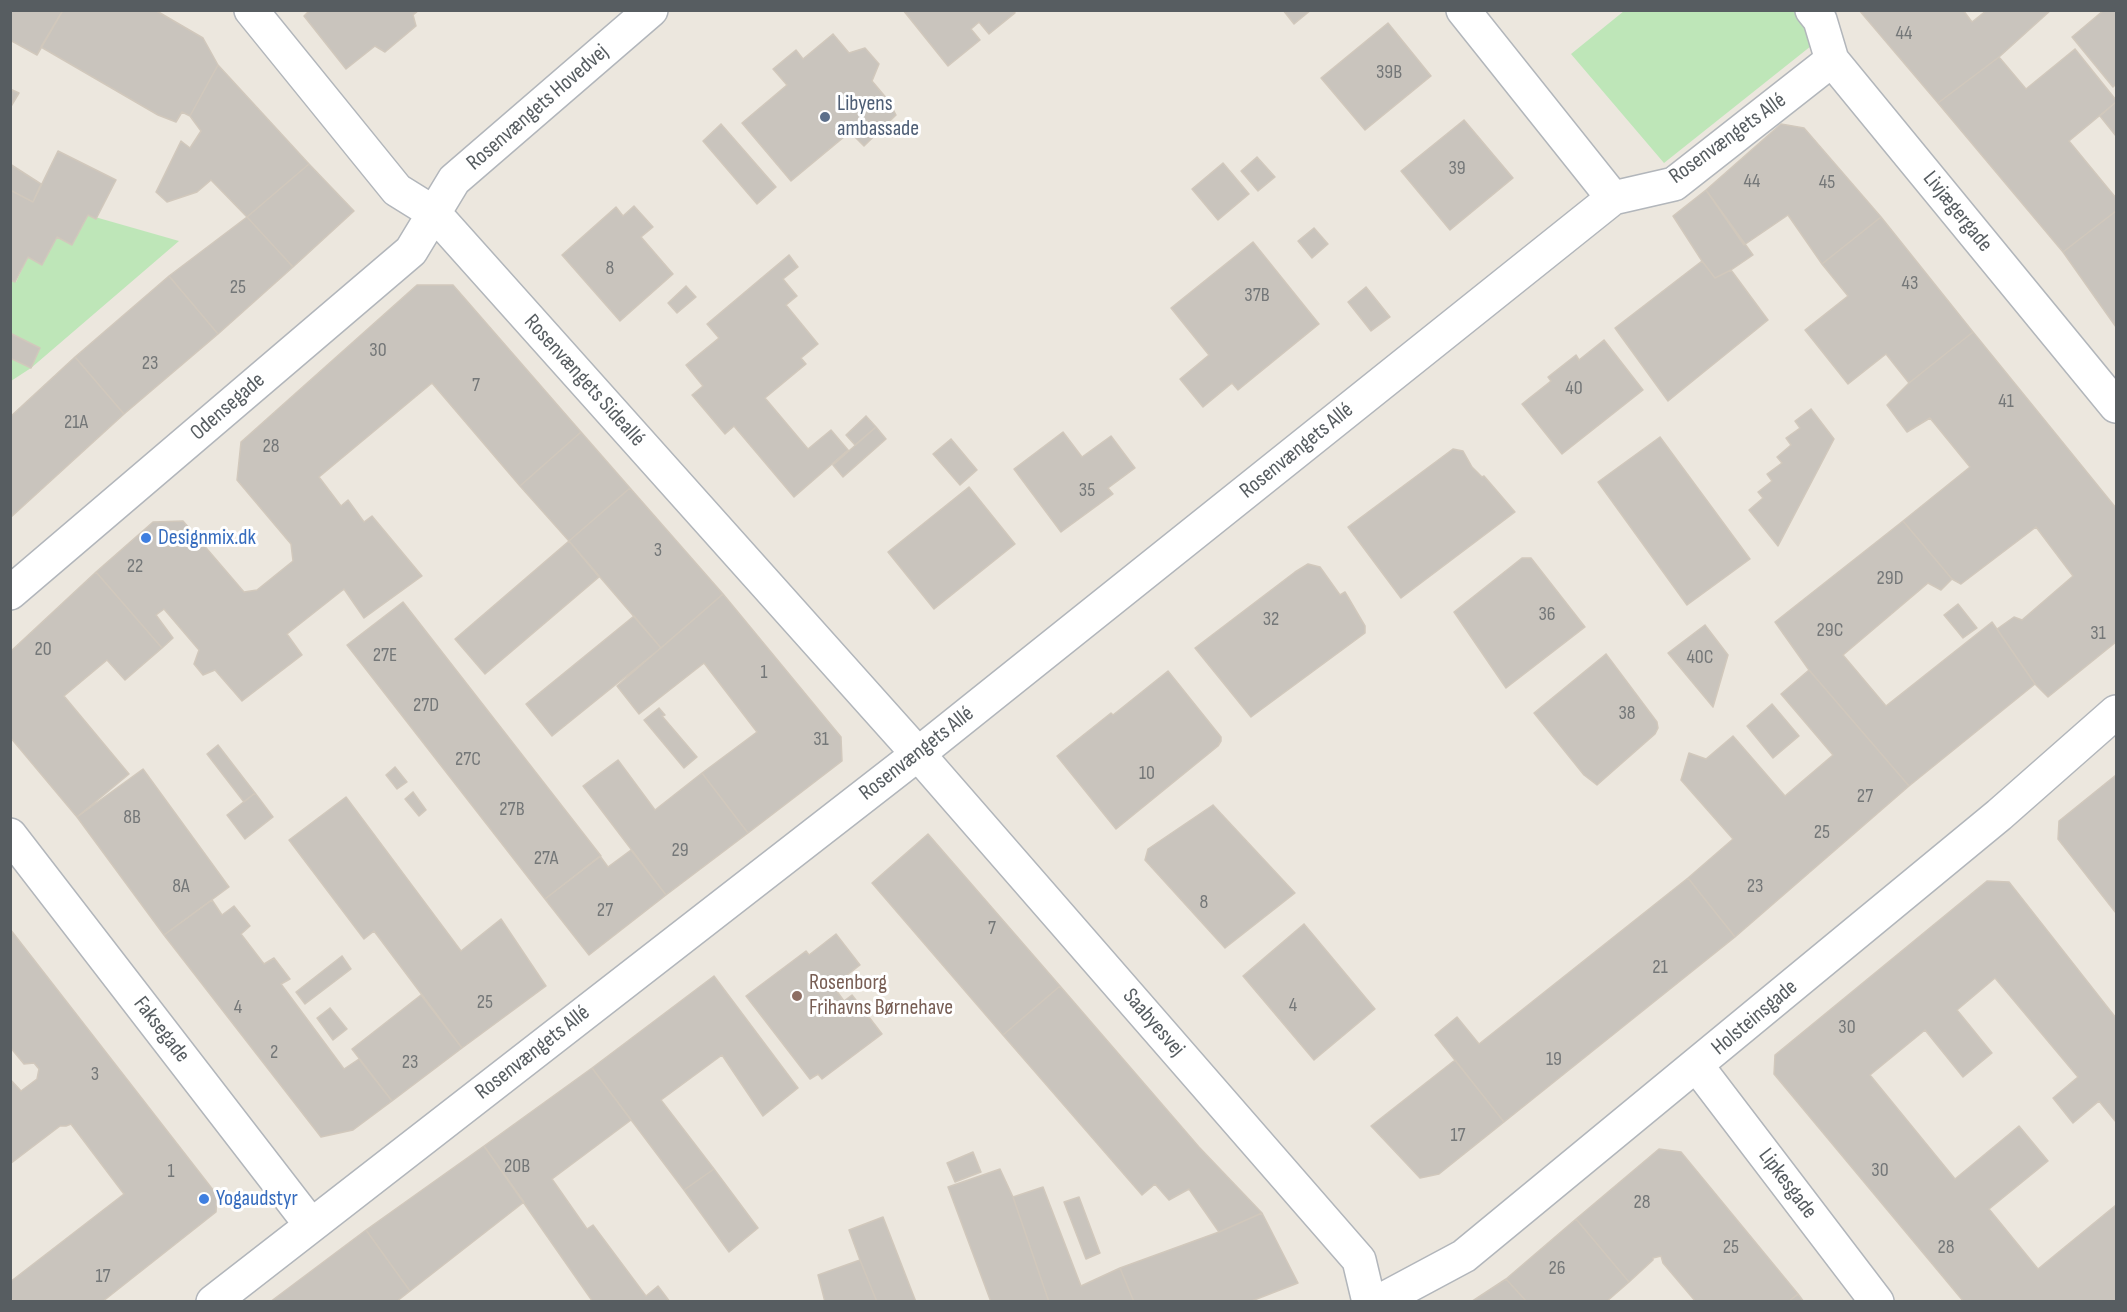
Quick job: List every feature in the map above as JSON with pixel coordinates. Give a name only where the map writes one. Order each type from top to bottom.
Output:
[{"type":"street","name":"Rosenvængets Sideallé","points":[[251,10],[397,190],[434,213],[918,754]]},
{"type":"street","name":"Rosenvængets Hovedvej","points":[[434,213],[454,180],[651,10]]},
{"type":"street","points":[[1463,10],[1613,198]]},
{"type":"street","name":"Livjægergade","points":[[1812,10],[1820,20],[1832,60],[2116,406]]},
{"type":"street","name":"Rosenvængets Allé","points":[[213,1302],[918,754],[1613,198],[1674,184],[1832,60]]},
{"type":"street","name":"Odensegade","points":[[10,593],[411,251],[434,213]]},
{"type":"street","name":"Holsteinsgade","points":[[1378,1302],[1464,1256],[1999,815],[2116,712]]},
{"type":"street","name":"Saabyesvej","points":[[918,754],[1359,1260],[1369,1302]]},
{"type":"street","name":"Faksegade","points":[[10,835],[311,1225]]},
{"type":"street","name":"Lipkesgade","points":[[1697,1066],[1877,1302]]},
{"type":"green space","points":[[1624,11],[1795,11],[1807,25],[1811,36],[1811,46],[1664,163],[1571,54]]},
{"type":"green space","points":[[88,215],[179,241],[31,368],[11,381],[11,280],[16,282],[28,257],[42,264],[57,237],[72,244]]},
{"type":"building","points":[[10,10],[63,10],[37,55],[10,40]]},
{"type":"building","points":[[63,10],[155,10],[203,38],[218,65],[190,116],[182,112],[176,122],[158,115],[41,47]]},
{"type":"building","points":[[310,10],[419,10],[413,15],[416,26],[385,52],[375,46],[346,69],[304,16]]},
{"type":"building","points":[[903,10],[1013,10],[1015,13],[989,34],[979,22],[971,29],[980,40],[948,66]]},
{"type":"building","points":[[1283,10],[1311,10],[1294,24]]},
{"type":"building","points":[[1859,10],[1963,10],[1972,22],[1987,10],[2051,10],[1999,57],[1938,103]]},
{"type":"building","points":[[2104,10],[2116,10],[2116,84],[2113,87],[2072,37]]},
{"type":"building","points":[[1388,23],[1431,76],[1365,130],[1321,78]]},
{"type":"building","points":[[833,34],[849,53],[865,48],[879,64],[872,81],[888,100],[896,115],[864,146],[850,132],[791,181],[742,123],[787,85],[773,69],[796,50],[803,59]]},
{"type":"building","points":[[2075,49],[2116,102],[2069,141],[2116,198],[2116,211],[2063,252],[1938,103],[1999,57],[2026,89]]},
{"type":"building","points":[[218,65],[309,164],[247,217],[211,180],[197,192],[167,202],[156,192],[181,141],[190,148],[201,131],[190,116]]},
{"type":"building","points":[[10,89],[19,93],[10,108]]},
{"type":"building","points":[[2116,102],[2116,136],[2100,116]]},
{"type":"building","points":[[1464,120],[1513,178],[1450,230],[1401,171]]},
{"type":"building","points":[[721,124],[776,187],[757,204],[703,141]]},
{"type":"building","points":[[1781,124],[1804,128],[1881,217],[1822,264],[1788,215],[1744,245],[1706,190]]},
{"type":"building","points":[[58,151],[116,180],[96,219],[88,215],[72,245],[57,237],[42,265],[28,257],[15,282],[10,280],[10,190],[33,202]]},
{"type":"building","points":[[1257,157],[1275,177],[1258,191],[1241,171]]},
{"type":"building","points":[[1223,163],[1249,194],[1218,220],[1192,189]]},
{"type":"building","points":[[10,164],[41,184],[33,202],[10,190]]},
{"type":"building","points":[[309,164],[354,211],[293,267],[247,217]]},
{"type":"building","points":[[1706,190],[1753,255],[1715,278],[1673,216]]},
{"type":"building","points":[[634,206],[653,227],[641,237],[673,274],[620,321],[562,255],[616,207],[623,216]]},
{"type":"building","points":[[2116,211],[2116,327],[2063,252]]},
{"type":"building","points":[[247,217],[293,267],[218,334],[169,276]]},
{"type":"building","points":[[1881,217],[1973,332],[1909,383],[1886,354],[1848,384],[1805,330],[1848,296],[1822,264]]},
{"type":"building","points":[[1314,228],[1328,244],[1312,258],[1298,241]]},
{"type":"building","points":[[1253,242],[1319,324],[1238,390],[1232,383],[1203,407],[1180,379],[1209,355],[1171,308]]},
{"type":"building","points":[[789,255],[798,267],[783,279],[797,296],[786,305],[818,344],[801,358],[806,364],[765,398],[808,449],[831,430],[848,450],[794,497],[734,426],[725,434],[692,395],[703,386],[686,365],[719,338],[707,324]]},
{"type":"building","points":[[1702,261],[1715,278],[1731,270],[1768,320],[1668,401],[1615,328]]},
{"type":"building","points":[[169,276],[218,334],[124,414],[75,357]]},
{"type":"building","points":[[417,285],[453,285],[581,432],[520,486],[432,383],[319,477],[341,506],[348,500],[364,522],[372,516],[422,576],[364,618],[344,589],[287,634],[302,655],[242,701],[215,670],[203,675],[194,664],[199,650],[164,609],[156,615],[173,638],[162,648],[96,572],[153,522],[183,521],[244,592],[257,590],[293,561],[291,544],[237,480],[241,442]]},
{"type":"building","points":[[686,286],[696,297],[677,313],[668,303]]},
{"type":"building","points":[[1366,287],[1390,317],[1371,331],[1348,302]]},
{"type":"building","points":[[1973,332],[2116,508],[2116,642],[2048,697],[2035,684],[1997,629],[2014,617],[2022,620],[2073,576],[2036,527],[1961,584],[1952,579],[1903,521],[1970,467],[1930,418],[1907,432],[1887,405],[1909,383]]},
{"type":"building","points":[[10,333],[40,348],[31,368],[10,358]]},
{"type":"building","points":[[1604,340],[1643,390],[1562,454],[1522,404],[1551,381],[1548,377],[1576,355],[1579,360]]},
{"type":"building","points":[[75,357],[124,414],[10,518],[10,417]]},
{"type":"building","points":[[1811,409],[1834,439],[1778,546],[1749,510],[1763,498],[1758,492],[1772,481],[1767,474],[1782,463],[1777,457],[1791,445],[1786,438],[1800,428],[1795,421]]},
{"type":"building","points":[[866,416],[876,427],[855,445],[846,435]]},
{"type":"building","points":[[876,427],[886,439],[843,477],[833,465]]},
{"type":"building","points":[[581,432],[630,488],[569,541],[520,486]]},
{"type":"building","points":[[1063,432],[1082,457],[1111,436],[1135,468],[1108,488],[1113,494],[1061,532],[1014,469]]},
{"type":"building","points":[[1660,437],[1750,559],[1687,605],[1598,482]]},
{"type":"building","points":[[951,439],[977,470],[960,485],[933,454]]},
{"type":"building","points":[[1453,449],[1463,451],[1472,467],[1482,477],[1484,476],[1515,512],[1401,598],[1348,527]]},
{"type":"building","points":[[969,487],[1015,544],[934,609],[888,552]]},
{"type":"building","points":[[630,488],[723,594],[661,648],[569,541]]},
{"type":"building","points":[[1903,521],[1952,579],[1941,590],[1928,583],[1843,655],[1886,706],[1992,622],[2035,684],[1909,786],[1809,670],[1775,622]]},
{"type":"building","points":[[569,541],[599,577],[485,674],[455,639]]},
{"type":"building","points":[[1522,558],[1531,558],[1585,627],[1506,688],[1454,612]]},
{"type":"building","points":[[1308,564],[1320,567],[1340,595],[1345,592],[1365,626],[1365,633],[1251,717],[1195,648]]},
{"type":"building","points":[[96,572],[162,648],[125,680],[107,660],[64,696],[129,774],[77,817],[10,737],[10,652]]},
{"type":"building","points":[[723,594],[841,737],[842,761],[748,833],[702,773],[757,732],[704,663],[639,714],[617,686]]},
{"type":"building","points":[[403,602],[601,856],[545,899],[347,645]]},
{"type":"building","points":[[1958,604],[1977,628],[1963,638],[1944,615]]},
{"type":"building","points":[[634,616],[661,648],[552,736],[526,704]]},
{"type":"building","points":[[1705,625],[1728,655],[1713,707],[1668,653]]},
{"type":"building","points":[[1606,654],[1657,722],[1658,728],[1655,734],[1597,785],[1584,775],[1534,713]]},
{"type":"building","points":[[1809,670],[1909,786],[1735,937],[1688,878],[1733,839],[1681,780],[1689,753],[1706,759],[1733,736],[1785,796],[1833,755],[1781,694]]},
{"type":"building","points":[[1168,671],[1221,737],[1221,741],[1218,746],[1116,829],[1057,756]]},
{"type":"building","points":[[1772,704],[1799,736],[1773,758],[1747,726]]},
{"type":"building","points":[[659,708],[665,715],[662,716],[697,757],[684,768],[644,720]]},
{"type":"building","points":[[218,745],[255,793],[244,802],[207,754]]},
{"type":"building","points":[[618,760],[655,810],[702,773],[748,833],[666,895],[583,786]]},
{"type":"building","points":[[395,767],[407,782],[397,789],[386,775]]},
{"type":"building","points":[[143,769],[229,887],[164,935],[77,817]]},
{"type":"building","points":[[2116,775],[2116,913],[2058,839],[2059,821]]},
{"type":"building","points":[[413,792],[426,810],[419,816],[405,799]]},
{"type":"building","points":[[255,793],[273,817],[245,839],[227,815]]},
{"type":"building","points":[[346,797],[461,951],[501,919],[546,986],[462,1048],[374,931],[364,939],[289,840]]},
{"type":"building","points":[[1213,805],[1295,893],[1225,948],[1145,860],[1148,849]]},
{"type":"building","points":[[928,834],[1060,986],[1003,1035],[872,883]]},
{"type":"building","points":[[631,850],[666,895],[589,955],[545,899],[600,856],[608,867]]},
{"type":"building","points":[[1688,878],[1735,937],[1504,1122],[1435,1035],[1457,1017],[1479,1044]]},
{"type":"building","points":[[1987,881],[2009,882],[2116,1018],[2116,1122],[2099,1101],[2073,1123],[2053,1098],[2078,1077],[1995,978],[1957,1010],[1992,1053],[1963,1077],[1925,1030],[1870,1075],[1955,1179],[2019,1126],[2048,1161],[1989,1209],[2038,1269],[2116,1205],[2116,1302],[1964,1302],[1774,1074],[1775,1055]]},
{"type":"building","points":[[212,900],[222,915],[234,906],[250,926],[241,934],[264,964],[274,958],[290,979],[281,984],[344,1069],[359,1059],[392,1101],[353,1130],[321,1137],[164,935]]},
{"type":"building","points":[[1304,924],[1375,1009],[1314,1060],[1243,976]]},
{"type":"building","points":[[10,929],[217,1195],[216,1212],[102,1302],[14,1302],[10,1297],[10,1282],[124,1194],[71,1124],[60,1126],[10,1164],[10,1079],[21,1091],[37,1079],[39,1069],[34,1063],[24,1064],[10,1047]]},
{"type":"building","points":[[836,934],[860,965],[833,986],[844,1001],[852,995],[882,1034],[822,1079],[818,1074],[810,1079],[746,996],[806,951],[809,955]]},
{"type":"building","points":[[342,956],[351,969],[305,1004],[296,992]]},
{"type":"building","points":[[714,976],[798,1088],[763,1116],[722,1055],[661,1100],[714,1169],[684,1190],[592,1068]]},
{"type":"building","points":[[1060,986],[1199,1147],[1262,1213],[1219,1232],[1189,1189],[1169,1200],[1155,1184],[1142,1195],[1003,1035]]},
{"type":"building","points":[[421,995],[462,1048],[392,1101],[352,1049]]},
{"type":"building","points":[[330,1008],[347,1029],[333,1040],[317,1018]]},
{"type":"building","points":[[1455,1060],[1504,1122],[1439,1174],[1420,1178],[1371,1126]]},
{"type":"building","points":[[592,1068],[631,1120],[552,1179],[587,1229],[593,1225],[646,1296],[658,1286],[670,1302],[593,1302],[484,1146]]},
{"type":"building","points":[[484,1146],[524,1202],[410,1291],[366,1230]]},
{"type":"building","points":[[1659,1149],[1681,1152],[1798,1294],[1788,1302],[1696,1302],[1663,1263],[1661,1256],[1653,1258],[1629,1282],[1576,1219]]},
{"type":"building","points":[[973,1152],[981,1172],[955,1182],[947,1163]]},
{"type":"building","points":[[714,1169],[758,1228],[729,1252],[684,1190]]},
{"type":"building","points":[[1000,1169],[1013,1197],[1049,1302],[991,1302],[948,1187]]},
{"type":"building","points":[[1043,1187],[1081,1286],[1120,1268],[1134,1302],[1049,1302],[1013,1197]]},
{"type":"building","points":[[1079,1197],[1100,1253],[1086,1259],[1064,1202]]},
{"type":"building","points":[[1262,1213],[1298,1283],[1249,1302],[1134,1302],[1120,1268],[1219,1232]]},
{"type":"building","points":[[883,1217],[916,1302],[877,1302],[860,1260],[849,1230]]},
{"type":"building","points":[[1576,1219],[1629,1282],[1606,1302],[1527,1302],[1506,1279]]},
{"type":"building","points":[[366,1230],[410,1291],[396,1302],[270,1302]]},
{"type":"building","points":[[860,1260],[877,1302],[825,1302],[818,1275]]},
{"type":"building","points":[[1506,1279],[1527,1302],[1471,1302]]},
{"type":"building","points":[[1798,1294],[1804,1302],[1788,1302]]},
{"type":"place","name":"Libyens ambassade","points":[[825,117]]},
{"type":"place","name":"Designmix.dk","points":[[146,538]]},
{"type":"place","name":"Rosenborg Frihavns Børnehave","points":[[797,996]]},
{"type":"place","name":"Yogaudstyr","points":[[204,1199]]}]
